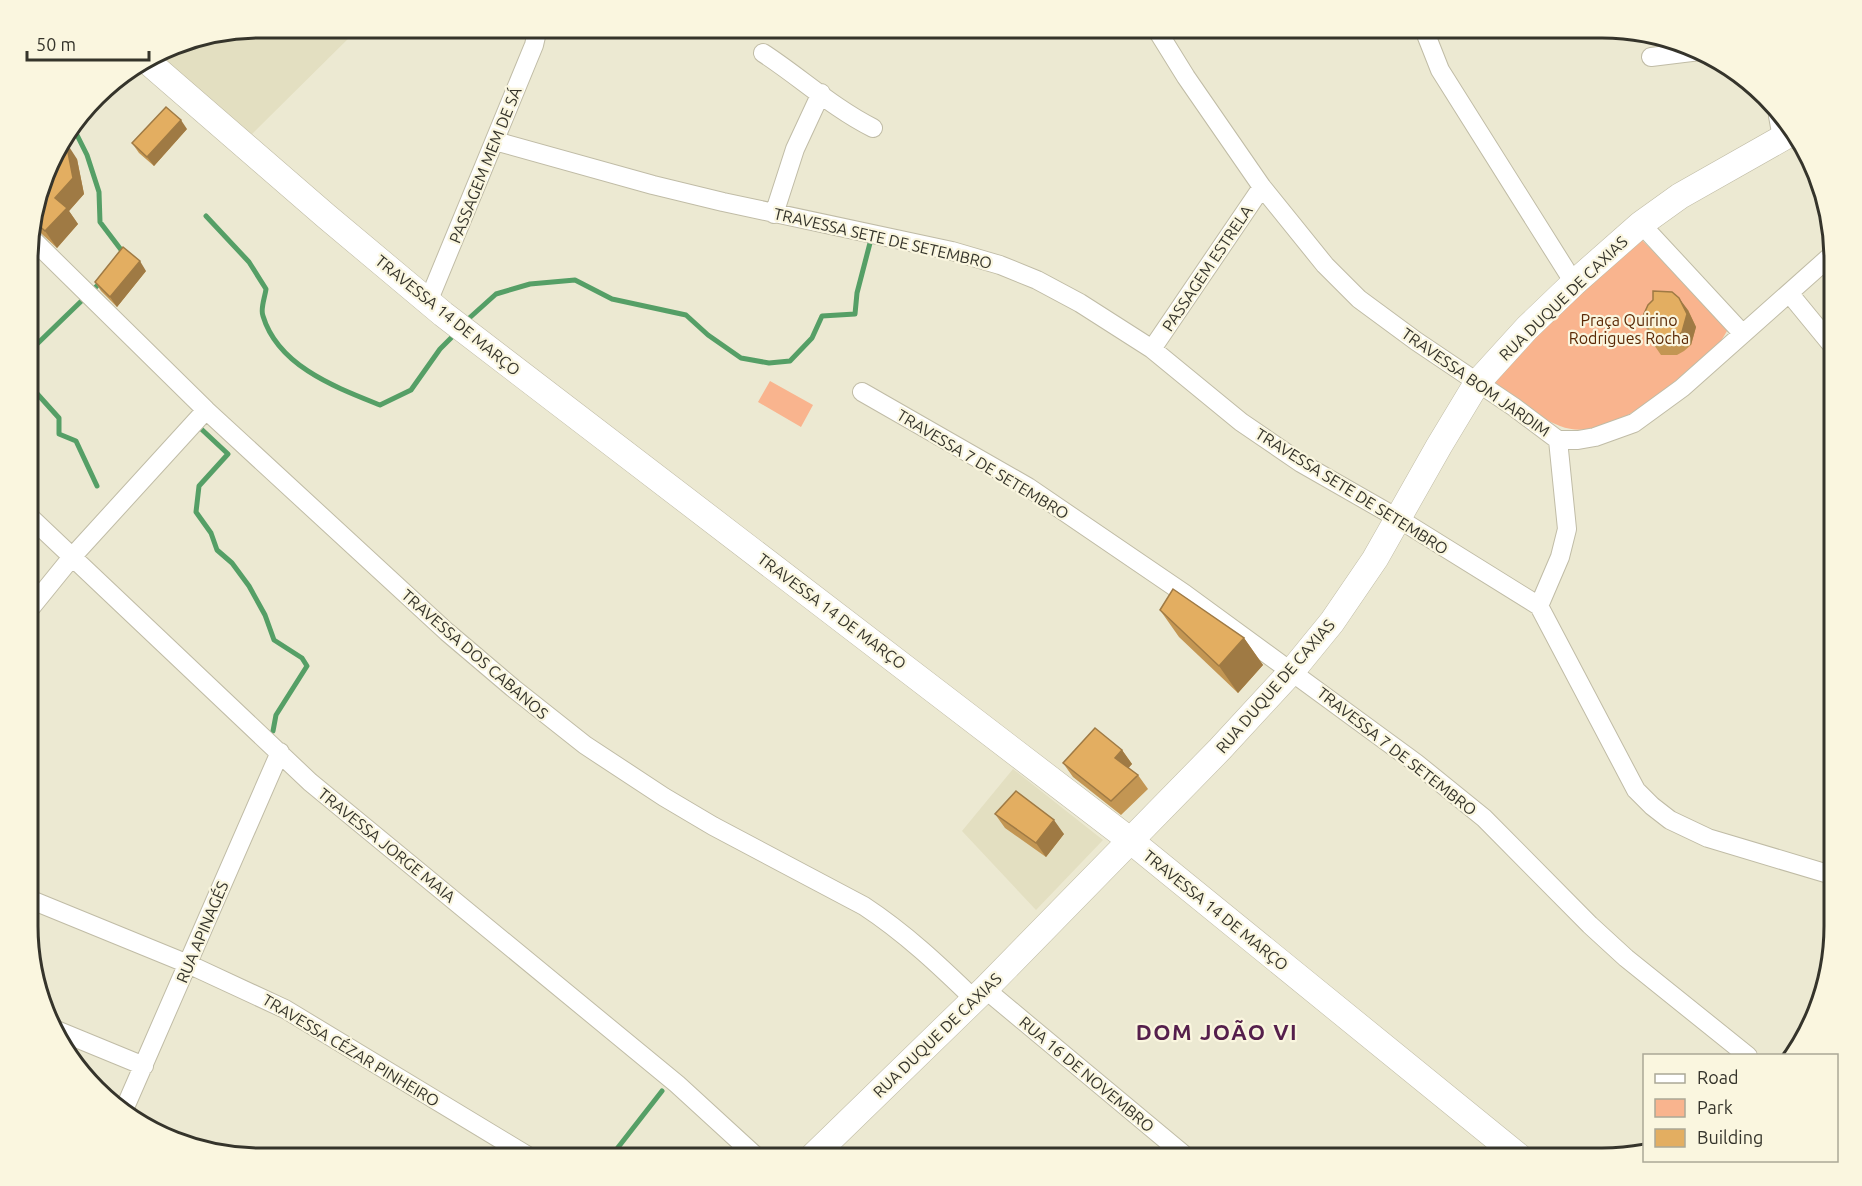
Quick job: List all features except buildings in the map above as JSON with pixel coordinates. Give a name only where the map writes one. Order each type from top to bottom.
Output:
[{"type":"street","name":"PASSAGEM MEM DE SÁ","points":[[428,302],[536,38]]},
{"type":"street","name":"TRAVESSA BOM JARDIM","points":[[1162,38],[1262,187],[1325,265],[1359,299],[1558,440],[1567,529],[1560,557],[1539,606]]},
{"type":"street","points":[[1427,38],[1440,70],[1574,283]]},
{"type":"street","points":[[763,53],[821,93],[844,112],[873,128]]},
{"type":"street","points":[[1651,57],[1684,53]]},
{"type":"street","name":"TRAVESSA 14 DE MARÇO","points":[[152,65],[428,302],[1131,841],[1508,1148]]},
{"type":"street","points":[[774,214],[795,149],[821,93]]},
{"type":"street","name":"RUA DUQUE DE CAXIAS","points":[[821,1148],[980,994],[1131,841],[1292,671],[1352,596],[1478,383],[1527,328],[1641,224],[1680,196],[1783,130]]},
{"type":"street","name":"TRAVESSA SETE DE SETEMBRO","points":[[495,141],[653,185],[774,214],[952,251],[1000,265],[1037,280],[1080,303],[1152,349],[1233,416],[1271,444],[1329,481],[1399,519],[1539,606]]},
{"type":"street","name":"PASSAGEM ESTRELA","points":[[1152,349],[1262,187]]},
{"type":"street","points":[[1641,224],[1743,334]]},
{"type":"street","name":"TRAVESSA DOS CABANOS","points":[[38,245],[206,410],[447,632],[567,731],[625,772],[693,814],[864,906],[887,921],[980,994]]},
{"type":"street","points":[[1558,440],[1596,437],[1634,423],[1682,388],[1824,261]]},
{"type":"street","points":[[1789,293],[1824,337]]},
{"type":"street","name":"TRAVESSA 7 DE SETEMBRO","points":[[861,392],[1028,487],[1185,594],[1453,791],[1492,826],[1626,958],[1746,1054]]},
{"type":"street","points":[[38,599],[72,557],[206,410]]},
{"type":"street","name":"TRAVESSA JORGE MAIA","points":[[38,525],[348,815],[677,1084],[747,1148]]},
{"type":"street","points":[[1539,606],[1636,790],[1652,806],[1671,820],[1708,838],[1824,873]]},
{"type":"street","name":"RUA APINAGÉS","points":[[127,1105],[280,752]]},
{"type":"street","name":"TRAVESSA CÉZAR PINHEIRO","points":[[38,903],[262,997],[308,1022],[515,1148]]},
{"type":"street","name":"RUA 16 DE NOVEMBRO","points":[[980,994],[1175,1148]]},
{"type":"street","points":[[65,1034],[144,1066]]},
{"type":"shaded area","points":[[349,38],[250,136],[162,59],[188,49],[231,39]]},
{"type":"shaded area","points":[[1013,769],[1103,840],[1036,910],[962,831]]},
{"type":"green space","name":"Praça Quirino Rodrigues Rocha","points":[[1640,238],[1725,325],[1727,331],[1721,341],[1668,387],[1625,417],[1603,426],[1581,430],[1551,422],[1494,382],[1515,351]]},
{"type":"green space","points":[[770,381],[813,405],[801,427],[758,402]]},
{"type":"waterway","points":[[76,134],[87,155],[99,192],[100,222],[125,255]]},
{"type":"waterway","points":[[206,216],[249,262],[266,289],[262,313],[270,333],[281,348],[310,372],[345,391],[380,405],[411,390],[440,349],[453,336]]},
{"type":"waterway","points":[[466,321],[496,294],[530,284],[575,280],[612,299],[686,315],[708,335],[741,358],[769,363],[790,361],[812,338],[822,316],[855,314],[857,293],[870,243]]},
{"type":"waterway","points":[[38,343],[101,282]]},
{"type":"waterway","points":[[38,395],[59,418],[59,434],[76,441],[97,486]]},
{"type":"waterway","points":[[197,425],[228,454],[199,486],[196,512],[211,533],[217,550],[232,563],[249,586],[265,615],[274,640],[302,658],[307,666],[276,715],[273,731]]},
{"type":"waterway","points":[[618,1148],[662,1091]]},
{"type":"district","name":"DOM JOÃO VI","points":[[1217,1032]]}]
